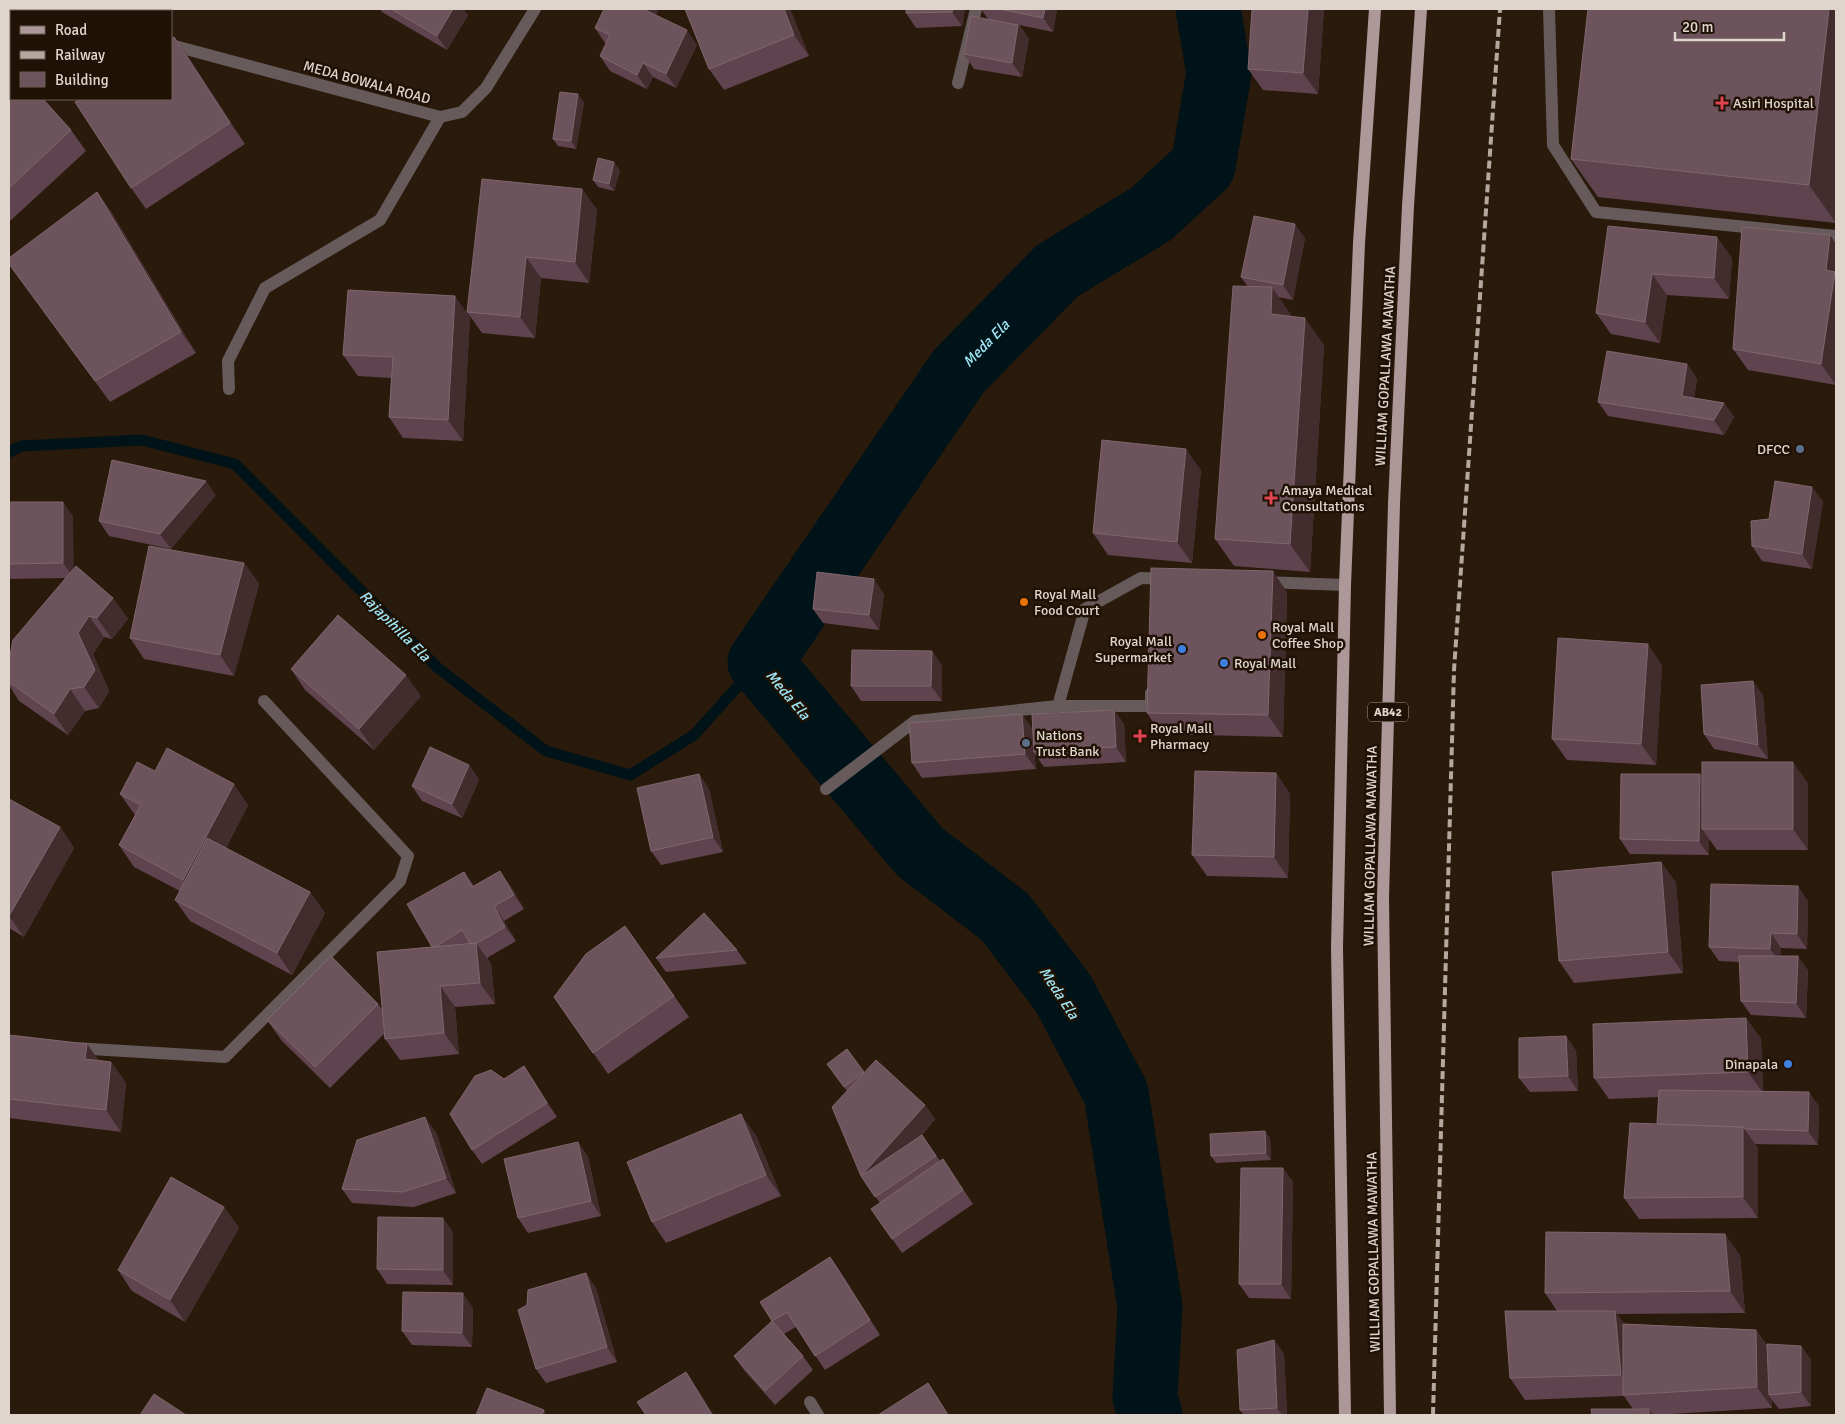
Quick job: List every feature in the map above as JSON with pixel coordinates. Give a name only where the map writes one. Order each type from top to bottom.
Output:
[{"type":"main road","points":[[1345,1415],[1337,948],[1346,585],[1359,252],[1375,9]]},
{"type":"main road","name":"WILLIAM GOPALLAWA MAWATHA","points":[[1390,1415],[1382,898],[1394,504],[1408,206],[1421,9]]},
{"type":"street","name":"MEDA BOWALA ROAD","points":[[172,45],[440,117],[462,112],[486,88],[535,9]]},
{"type":"street","points":[[958,83],[976,9]]},
{"type":"street","points":[[1549,9],[1554,145],[1596,212],[1836,236]]},
{"type":"street","points":[[229,389],[228,361],[265,288],[380,220],[440,117]]},
{"type":"street","points":[[1058,706],[1085,608],[1141,578],[1157,583],[1177,579]]},
{"type":"street","points":[[1256,582],[1346,585]]},
{"type":"street","points":[[826,789],[915,721],[1058,706],[1151,706],[1152,677]]},
{"type":"street","points":[[58,1047],[226,1057],[400,881],[408,856],[264,701]]},
{"type":"street","points":[[810,1402],[818,1415]]},
{"type":"building","points":[[391,9],[453,9],[437,36]]},
{"type":"building","points":[[604,9],[643,9],[687,30],[666,74],[643,63],[637,75],[600,56],[610,35],[595,28]]},
{"type":"building","points":[[685,9],[784,9],[794,35],[709,69]]},
{"type":"building","points":[[906,9],[953,9],[952,12],[906,13]]},
{"type":"building","points":[[999,9],[1045,9],[1043,18]]},
{"type":"building","points":[[1252,9],[1308,9],[1303,73],[1248,69]]},
{"type":"building","name":"Asiri Hospital","points":[[1588,9],[1829,9],[1809,185],[1571,159]]},
{"type":"building","points":[[971,16],[1018,25],[1012,63],[964,54]]},
{"type":"building","points":[[9,26],[10,62],[9,63]]},
{"type":"building","points":[[174,37],[230,123],[131,188],[75,102],[79,100],[172,100],[172,38]]},
{"type":"building","points":[[9,75],[10,100],[44,100],[71,130],[9,188]]},
{"type":"building","points":[[560,92],[578,94],[571,141],[553,139]]},
{"type":"building","points":[[598,158],[614,162],[609,184],[593,180]]},
{"type":"building","points":[[482,179],[582,189],[575,262],[526,257],[520,317],[467,312]]},
{"type":"building","points":[[97,192],[181,332],[95,381],[9,264],[9,258]]},
{"type":"building","points":[[1254,216],[1295,224],[1283,285],[1241,277]]},
{"type":"building","points":[[1608,226],[1717,237],[1714,278],[1652,274],[1645,322],[1596,313]]},
{"type":"building","points":[[1742,227],[1830,235],[1826,270],[1835,272],[1821,364],[1733,349]]},
{"type":"building","points":[[1233,286],[1272,287],[1271,314],[1305,318],[1290,544],[1215,539]]},
{"type":"building","points":[[348,290],[455,296],[448,420],[389,417],[393,357],[343,355]]},
{"type":"building","points":[[1607,351],[1687,364],[1682,396],[1724,403],[1714,420],[1598,402]]},
{"type":"building","points":[[1102,440],[1186,449],[1177,542],[1093,533]]},
{"type":"building","points":[[112,460],[206,481],[160,534],[99,521]]},
{"type":"building","points":[[1775,481],[1812,487],[1802,554],[1752,546],[1751,521],[1769,519]]},
{"type":"building","points":[[10,502],[63,502],[63,563],[9,564]]},
{"type":"building","points":[[149,546],[244,563],[220,655],[130,638]]},
{"type":"building","points":[[76,566],[113,598],[97,618],[89,616],[78,633],[95,670],[84,687],[70,689],[54,714],[9,682],[9,661],[13,640]]},
{"type":"building","name":"Royal Mall","points":[[1151,568],[1273,571],[1268,715],[1147,713]]},
{"type":"building","points":[[817,572],[874,579],[869,615],[813,609]]},
{"type":"building","points":[[338,615],[406,675],[359,729],[291,669]]},
{"type":"building","points":[[1558,638],[1648,644],[1641,744],[1552,739]]},
{"type":"building","points":[[852,650],[932,651],[931,686],[851,686]]},
{"type":"building","points":[[1753,681],[1758,745],[1704,734],[1701,685]]},
{"type":"building","points":[[1114,710],[1116,747],[1034,752],[1032,714]]},
{"type":"building","points":[[1022,714],[1025,754],[912,763],[909,723]]},
{"type":"building","points":[[430,747],[469,765],[452,804],[412,786]]},
{"type":"building","points":[[167,748],[234,784],[183,880],[119,845],[141,805],[120,794],[137,762],[155,771]]},
{"type":"building","points":[[1702,762],[1793,762],[1793,829],[1702,829]]},
{"type":"building","points":[[1195,771],[1276,773],[1274,857],[1192,855]]},
{"type":"building","points":[[699,774],[713,837],[651,851],[637,788]]},
{"type":"building","points":[[1621,774],[1700,774],[1699,841],[1620,839]]},
{"type":"building","points":[[9,799],[60,827],[9,916]]},
{"type":"building","points":[[207,838],[310,892],[277,953],[175,900]]},
{"type":"building","points":[[1661,862],[1668,952],[1559,961],[1552,872]]},
{"type":"building","points":[[500,871],[514,895],[494,906],[505,927],[477,943],[470,943],[462,930],[432,947],[407,904],[464,872],[472,887]]},
{"type":"building","points":[[1711,884],[1798,886],[1797,934],[1771,933],[1770,949],[1709,947]]},
{"type":"building","points":[[704,913],[737,950],[656,958]]},
{"type":"building","points":[[625,926],[674,996],[593,1053],[554,997],[586,954]]},
{"type":"building","points":[[476,943],[480,983],[440,986],[444,1033],[385,1039],[377,952]]},
{"type":"building","points":[[331,956],[378,1004],[315,1067],[267,1020]]},
{"type":"building","points":[[1739,956],[1798,956],[1796,1003],[1741,1001]]},
{"type":"building","points":[[1746,1018],[1748,1072],[1594,1078],[1593,1024]]},
{"type":"building","points":[[9,1035],[87,1044],[85,1059],[111,1062],[106,1110],[9,1099]]},
{"type":"building","points":[[1566,1036],[1568,1076],[1519,1078],[1519,1038]]},
{"type":"building","points":[[847,1049],[864,1072],[844,1087],[827,1064]]},
{"type":"building","points":[[876,1060],[925,1105],[861,1176],[832,1107]]},
{"type":"building","points":[[524,1066],[547,1103],[472,1150],[450,1114],[475,1076],[491,1070],[504,1079]]},
{"type":"building","points":[[1659,1090],[1809,1092],[1808,1131],[1657,1124]]},
{"type":"building","points":[[741,1114],[766,1175],[652,1222],[627,1162]]},
{"type":"building","points":[[425,1117],[446,1178],[403,1192],[342,1189],[357,1140]]},
{"type":"building","points":[[1630,1123],[1743,1127],[1743,1197],[1624,1198]]},
{"type":"building","points":[[1265,1131],[1266,1153],[1211,1156],[1210,1134]]},
{"type":"building","points":[[922,1135],[936,1156],[875,1197],[861,1176]]},
{"type":"building","points":[[578,1142],[591,1201],[518,1218],[504,1159]]},
{"type":"building","points":[[943,1159],[963,1190],[892,1239],[871,1209]]},
{"type":"building","points":[[1241,1168],[1283,1168],[1281,1284],[1239,1284]]},
{"type":"building","points":[[171,1177],[224,1207],[170,1300],[118,1270]]},
{"type":"building","points":[[378,1217],[443,1218],[443,1270],[377,1269]]},
{"type":"building","points":[[1546,1232],[1725,1234],[1730,1291],[1545,1293]]},
{"type":"building","points":[[830,1257],[870,1320],[815,1356],[787,1312],[772,1321],[760,1302]]},
{"type":"building","points":[[586,1273],[607,1347],[536,1369],[518,1310],[527,1305],[528,1290]]},
{"type":"building","points":[[403,1292],[463,1293],[462,1333],[402,1331]]},
{"type":"building","points":[[1505,1311],[1615,1311],[1621,1375],[1510,1378]]},
{"type":"building","points":[[772,1321],[803,1356],[765,1391],[734,1356]]},
{"type":"building","points":[[1623,1324],[1756,1330],[1757,1387],[1623,1395]]},
{"type":"building","points":[[1274,1340],[1277,1408],[1240,1410],[1237,1350]]},
{"type":"building","points":[[1767,1344],[1801,1346],[1801,1392],[1769,1395]]},
{"type":"building","points":[[686,1372],[712,1415],[646,1415],[637,1402]]},
{"type":"building","points":[[928,1383],[948,1415],[878,1415]]},
{"type":"building","points":[[487,1388],[544,1410],[542,1415],[476,1415]]},
{"type":"building","points":[[154,1394],[186,1415],[140,1415]]},
{"type":"building","points":[[1591,1409],[1649,1409],[1649,1415],[1592,1415]]},
{"type":"waterway","name":"Meda Ela","points":[[1150,1415],[1145,1397],[1150,1307],[1116,1093],[1063,993],[1005,917],[920,852],[760,662],[959,371],[1057,271],[1151,214],[1203,166],[1219,73],[1208,9]]},
{"type":"waterway","name":"Rajapihilla Ela","points":[[9,452],[21,446],[142,440],[235,464],[438,668],[546,751],[630,775],[694,735],[760,662]]},
{"type":"railway","points":[[1433,1415],[1454,670],[1500,9]]},
{"type":"place","name":"Asiri Hospital","points":[[1722,103]]},
{"type":"place","name":"DFCC","points":[[1800,449]]},
{"type":"place","name":"Amaya Medical Consultations","points":[[1271,498]]},
{"type":"place","name":"Royal Mall Food Court","points":[[1024,602]]},
{"type":"place","name":"Royal Mall Coffee Shop","points":[[1262,635]]},
{"type":"place","name":"Royal Mall Supermarket","points":[[1182,649]]},
{"type":"place","name":"Royal Mall","points":[[1224,663]]},
{"type":"place","name":"Royal Mall Pharmacy","points":[[1140,736]]},
{"type":"place","name":"Nations Trust Bank","points":[[1026,743]]},
{"type":"place","name":"Dinapala","points":[[1788,1064]]}]
